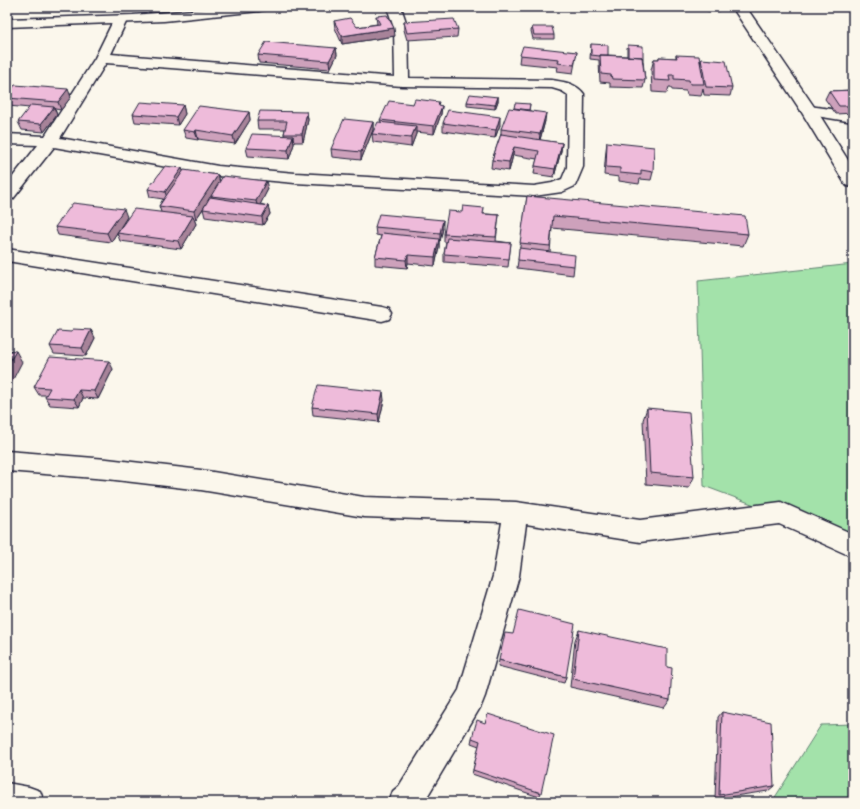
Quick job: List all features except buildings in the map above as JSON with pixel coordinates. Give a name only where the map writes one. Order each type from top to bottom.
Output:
[{"type":"street","points":[[7,23],[120,20],[224,12],[259,7]]},
{"type":"street","points":[[394,7],[402,28],[402,82]]},
{"type":"street","points":[[739,7],[809,111],[853,182]]},
{"type":"street","points":[[7,195],[50,141],[102,58],[120,20]]},
{"type":"street","points":[[7,140],[50,141],[218,170],[295,178],[534,191],[556,188],[569,182],[575,167],[576,94],[567,87],[552,84],[402,82],[327,78],[102,58]]},
{"type":"street","points":[[809,111],[853,118]]},
{"type":"street","points":[[7,255],[382,314]]},
{"type":"street","points":[[7,461],[107,469],[201,480],[364,508],[516,512],[640,532],[781,512],[853,546]]},
{"type":"street","points":[[404,802],[410,797],[471,696],[506,576],[516,512]]},
{"type":"street","points":[[7,798],[29,802]]},
{"type":"green space","points":[[853,264],[853,542],[704,486],[698,281]]},
{"type":"green space","points":[[853,724],[853,802],[772,802],[821,725]]}]
